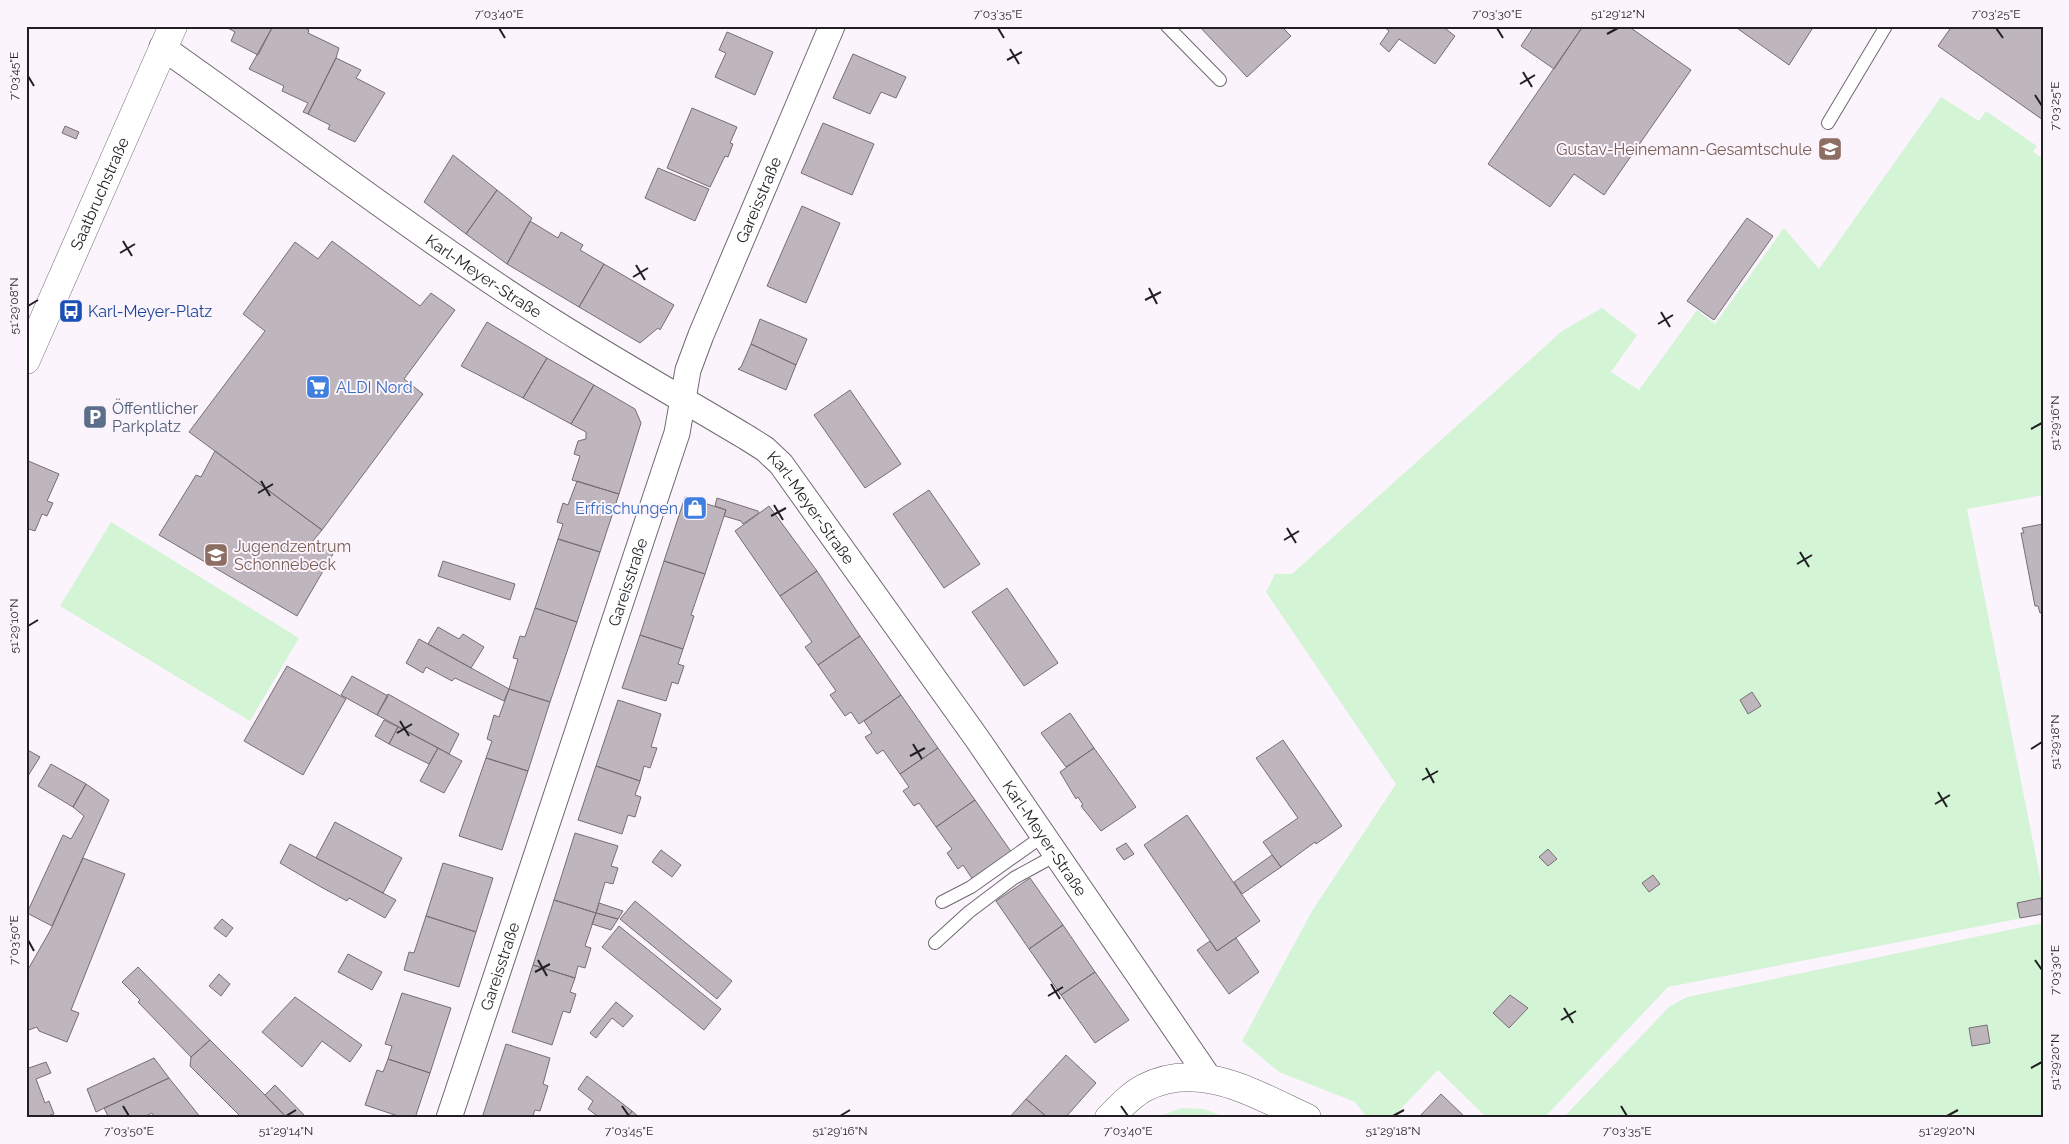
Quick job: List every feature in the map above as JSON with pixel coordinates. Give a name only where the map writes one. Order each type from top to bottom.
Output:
[{"type":"main road","name":"Saatbruchstraße","points":[[26,360],[167,37]]},
{"type":"main road","points":[[1109,1118],[1137,1093],[1154,1084],[1185,1076],[1209,1078],[1255,1094],[1307,1118]]},
{"type":"street","name":"Gareisstraße","points":[[449,1118],[677,433],[681,398],[688,370],[701,335],[832,26]]},
{"type":"street","name":"Karl-Meyer-Straße","points":[[167,37],[413,228],[502,289],[765,449],[781,464],[978,740],[1209,1078]]},
{"type":"lane","points":[[1167,26],[1220,80]]},
{"type":"lane","points":[[1828,123],[1886,26]]},
{"type":"lane","points":[[942,902],[1050,846]]},
{"type":"lane","points":[[935,943],[969,912],[1014,878],[1050,846]]},
{"type":"green space","points":[[1941,97],[1979,121],[1986,111],[2037,146],[2033,152],[2043,158],[2043,495],[1967,509],[2043,892],[2043,914],[1668,987],[1544,1118],[1487,1118],[1438,1070],[1392,1118],[1367,1118],[1355,1102],[1279,1072],[1242,1041],[1312,911],[1396,784],[1266,592],[1275,574],[1292,574],[1562,331],[1602,308],[1637,335],[1611,372],[1639,390],[1697,310],[1715,324],[1784,228],[1819,269]]},
{"type":"green space","points":[[111,522],[299,638],[250,721],[60,606]]},
{"type":"green space","points":[[2043,923],[2043,1118],[1563,1118],[1669,1007],[1687,997]]},
{"type":"green space","points":[[1181,1108],[1204,1109],[1227,1118],[1155,1118]]},
{"type":"building","points":[[224,26],[273,26],[258,55],[231,41],[235,32]]},
{"type":"building","points":[[273,26],[301,26],[309,30],[308,33],[339,48],[336,58],[308,114],[303,112],[308,103],[282,91],[284,86],[249,69]]},
{"type":"building","points":[[1199,26],[1281,26],[1291,36],[1247,77]]},
{"type":"building","points":[[1383,26],[1442,26],[1455,36],[1435,64],[1399,39],[1389,52],[1380,44],[1389,31]]},
{"type":"building","points":[[1534,26],[1583,26],[1554,69],[1521,46]]},
{"type":"building","points":[[1583,26],[1628,26],[1691,70],[1604,195],[1574,174],[1550,207],[1488,164]]},
{"type":"building","points":[[1734,26],[1814,26],[1789,65]]},
{"type":"building","points":[[1952,26],[2043,26],[2043,120],[1938,46]]},
{"type":"building","points":[[727,32],[773,52],[755,95],[715,77],[726,53],[719,50]]},
{"type":"building","points":[[853,54],[906,77],[896,98],[881,92],[870,114],[833,98]]},
{"type":"building","points":[[336,58],[361,70],[356,78],[385,93],[355,142],[328,129],[330,125],[308,114]]},
{"type":"building","points":[[692,108],[737,127],[730,143],[733,144],[728,157],[725,156],[710,187],[667,168]]},
{"type":"building","points":[[823,123],[874,144],[852,195],[801,173]]},
{"type":"building","points":[[65,126],[79,132],[76,139],[62,133]]},
{"type":"building","points":[[453,155],[497,190],[466,234],[424,202]]},
{"type":"building","points":[[658,168],[709,189],[695,221],[645,198]]},
{"type":"building","points":[[497,190],[532,218],[507,264],[466,234]]},
{"type":"building","points":[[802,206],[840,223],[806,303],[767,286]]},
{"type":"building","points":[[1747,218],[1773,236],[1714,320],[1687,301]]},
{"type":"building","points":[[530,221],[558,238],[561,232],[583,245],[580,250],[604,264],[579,307],[507,264]]},
{"type":"building","name":"ALDI Nord","points":[[332,241],[420,306],[431,293],[455,310],[404,379],[423,394],[322,530],[189,432],[265,331],[243,314],[295,242],[318,259]]},
{"type":"building","points":[[604,264],[674,305],[660,330],[658,328],[640,343],[579,307]]},
{"type":"building","points":[[760,319],[807,339],[796,365],[751,344]]},
{"type":"building","points":[[487,322],[547,358],[523,398],[461,366]]},
{"type":"building","points":[[751,344],[796,365],[786,390],[738,369],[741,367]]},
{"type":"building","points":[[547,358],[594,385],[571,424],[523,398]]},
{"type":"building","points":[[594,385],[635,409],[641,423],[619,494],[572,480],[580,456],[574,454],[578,441],[586,439],[586,432],[571,424]]},
{"type":"building","points":[[850,390],[901,464],[865,488],[814,415]]},
{"type":"building","name":"Jugendzentrum Schonnebeck","points":[[215,451],[322,530],[312,542],[333,554],[297,616],[159,535],[196,475],[201,477]]},
{"type":"building","points":[[26,460],[59,474],[47,501],[53,503],[47,516],[42,514],[35,531],[26,528]]},
{"type":"building","points":[[577,481],[619,494],[600,552],[558,539],[563,524],[557,522],[563,503],[568,505]]},
{"type":"building","points":[[929,490],[980,564],[944,588],[893,514]]},
{"type":"building","points":[[685,497],[726,510],[705,574],[664,561]]},
{"type":"building","points":[[717,498],[758,511],[759,513],[743,524],[741,521],[724,516],[726,510],[715,506]]},
{"type":"building","points":[[769,506],[817,571],[780,596],[735,531]]},
{"type":"building","points":[[2043,524],[2043,612],[2040,613],[2038,606],[2035,606],[2021,533],[2024,533],[2022,528]]},
{"type":"building","points":[[558,539],[600,552],[577,622],[535,608]]},
{"type":"building","points":[[443,561],[515,584],[510,600],[438,576]]},
{"type":"building","points":[[664,561],[705,574],[691,615],[694,616],[683,649],[640,635]]},
{"type":"building","points":[[817,571],[860,636],[818,665],[805,647],[812,642],[780,596]]},
{"type":"building","points":[[1007,588],[1058,663],[1024,686],[972,612]]},
{"type":"building","points":[[535,608],[577,622],[550,702],[509,689],[518,659],[513,658],[520,636],[525,637]]},
{"type":"building","points":[[438,627],[459,639],[463,634],[484,647],[471,668],[428,644]]},
{"type":"building","points":[[640,635],[683,649],[678,664],[684,666],[678,684],[672,682],[666,701],[622,688]]},
{"type":"building","points":[[860,636],[901,695],[859,724],[851,712],[845,716],[830,695],[836,691],[818,665]]},
{"type":"building","points":[[419,639],[509,689],[504,701],[455,678],[452,681],[426,667],[423,673],[406,663]]},
{"type":"building","points":[[287,666],[346,699],[303,775],[244,741]]},
{"type":"building","points":[[352,676],[388,696],[377,715],[341,695]]},
{"type":"building","points":[[509,689],[550,702],[528,771],[486,758],[492,741],[487,739],[494,715],[499,717]]},
{"type":"building","points":[[1752,692],[1761,706],[1748,714],[1740,700]]},
{"type":"building","points":[[388,694],[459,734],[449,754],[377,715]]},
{"type":"building","points":[[901,695],[938,748],[900,774],[883,750],[877,754],[865,737],[872,733],[864,721]]},
{"type":"building","points":[[618,700],[661,714],[651,747],[657,748],[650,768],[644,766],[640,781],[596,766]]},
{"type":"building","points":[[1070,713],[1094,748],[1066,767],[1041,733]]},
{"type":"building","points":[[384,720],[398,727],[389,744],[375,736]]},
{"type":"building","points":[[398,727],[438,748],[429,764],[389,744]]},
{"type":"building","points":[[1283,740],[1342,826],[1316,844],[1315,842],[1281,867],[1263,842],[1298,818],[1256,758]]},
{"type":"building","points":[[438,748],[462,761],[444,793],[420,781]]},
{"type":"building","points":[[938,748],[975,800],[936,827],[919,803],[914,806],[903,791],[909,787],[900,774]]},
{"type":"building","points":[[1094,748],[1136,807],[1101,831],[1081,806],[1083,805],[1078,797],[1076,799],[1060,772]]},
{"type":"building","points":[[26,749],[40,757],[26,779]]},
{"type":"building","points":[[486,758],[528,771],[502,850],[459,836]]},
{"type":"building","points":[[51,764],[86,784],[73,807],[38,786]]},
{"type":"building","points":[[596,766],[640,781],[635,795],[641,797],[635,817],[628,815],[622,834],[578,820]]},
{"type":"building","points":[[86,784],[109,800],[52,926],[27,913],[63,835],[71,839],[84,816],[73,807]]},
{"type":"building","points":[[975,800],[1012,853],[973,880],[963,865],[958,869],[947,853],[952,849],[936,827]]},
{"type":"building","points":[[1187,815],[1260,921],[1217,951],[1144,845]]},
{"type":"building","points":[[335,822],[402,858],[383,893],[316,858]]},
{"type":"building","points":[[575,833],[618,846],[611,866],[618,868],[613,884],[605,882],[596,913],[554,900]]},
{"type":"building","points":[[1126,843],[1134,854],[1124,860],[1116,849]]},
{"type":"building","points":[[290,844],[396,900],[385,918],[349,898],[347,901],[280,863]]},
{"type":"building","points":[[1548,849],[1557,859],[1548,866],[1539,857]]},
{"type":"building","points":[[661,850],[681,865],[672,877],[652,862]]},
{"type":"building","points":[[1272,855],[1281,867],[1242,894],[1234,882]]},
{"type":"building","points":[[83,858],[125,874],[71,1010],[79,1013],[67,1042],[39,1031],[37,1027],[26,1031],[26,973],[51,929]]},
{"type":"building","points":[[443,863],[493,878],[476,932],[426,916]]},
{"type":"building","points":[[1653,875],[1660,884],[1649,892],[1642,883]]},
{"type":"building","points":[[1030,878],[1063,925],[1029,949],[996,901]]},
{"type":"building","points":[[2041,898],[2043,914],[2020,918],[2017,903]]},
{"type":"building","points":[[554,900],[596,913],[585,946],[591,948],[585,968],[578,966],[575,978],[533,965]]},
{"type":"building","points":[[635,901],[732,981],[717,999],[620,919]]},
{"type":"building","points":[[599,903],[623,911],[618,919],[596,913]]},
{"type":"building","points":[[596,913],[618,919],[611,930],[592,924]]},
{"type":"building","points":[[426,916],[476,932],[459,987],[404,970],[409,952],[414,953]]},
{"type":"building","points":[[222,919],[233,928],[226,937],[214,928]]},
{"type":"building","points":[[1063,925],[1095,972],[1061,995],[1029,949]]},
{"type":"building","points":[[619,926],[721,1009],[704,1030],[602,947]]},
{"type":"building","points":[[1236,938],[1259,972],[1229,994],[1197,950],[1210,941],[1217,951]]},
{"type":"building","points":[[348,954],[382,972],[372,990],[338,972]]},
{"type":"building","points":[[533,965],[575,978],[570,992],[576,994],[570,1013],[563,1011],[552,1045],[512,1032]]},
{"type":"building","points":[[138,967],[210,1040],[191,1057],[138,1002],[140,1000],[122,982]]},
{"type":"building","points":[[1095,972],[1129,1020],[1095,1043],[1061,995]]},
{"type":"building","points":[[219,974],[230,984],[221,996],[209,986]]},
{"type":"building","points":[[402,993],[451,1008],[430,1073],[388,1059],[392,1046],[385,1044]]},
{"type":"building","points":[[1510,995],[1528,1008],[1509,1028],[1493,1013]]},
{"type":"building","points":[[295,997],[362,1045],[350,1062],[322,1041],[302,1067],[262,1032]]},
{"type":"building","points":[[616,1002],[633,1016],[623,1027],[612,1018],[596,1038],[590,1033]]},
{"type":"building","points":[[1987,1025],[1990,1043],[1972,1046],[1969,1028]]},
{"type":"building","points":[[210,1040],[287,1118],[242,1118],[190,1066],[191,1057]]},
{"type":"building","points":[[506,1044],[550,1058],[543,1084],[548,1086],[540,1111],[535,1110],[532,1118],[482,1118]]},
{"type":"building","points":[[1066,1055],[1096,1083],[1065,1118],[1048,1118],[1026,1099]]},
{"type":"building","points":[[154,1058],[169,1078],[96,1112],[87,1089]]},
{"type":"building","points":[[388,1059],[430,1073],[415,1118],[404,1118],[365,1105],[377,1070],[383,1072]]},
{"type":"building","points":[[46,1062],[51,1073],[36,1079],[45,1103],[49,1101],[54,1114],[50,1115],[51,1118],[26,1118],[26,1069]]},
{"type":"building","points":[[587,1076],[632,1111],[627,1118],[600,1118],[588,1109],[593,1101],[578,1089]]},
{"type":"building","points":[[169,1078],[201,1118],[155,1118],[152,1113],[142,1118],[109,1118],[104,1108]]},
{"type":"building","points":[[275,1085],[307,1118],[287,1118],[265,1095]]},
{"type":"building","points":[[1441,1094],[1466,1118],[1418,1118]]},
{"type":"building","points":[[1026,1099],[1048,1118],[1009,1118]]},
{"type":"building","points":[[632,1111],[640,1118],[627,1118]]},
{"type":"place","name":"Gustav-Heinemann-Gesamtschule","points":[[1830,149]]},
{"type":"place","name":"Karl-Meyer-Platz","points":[[71,311]]},
{"type":"place","name":"ALDI Nord","points":[[318,387]]},
{"type":"place","name":"Öffentlicher Parkplatz","points":[[95,417]]},
{"type":"place","name":"Erfrischungen","points":[[695,508]]},
{"type":"place","name":"Jugendzentrum Schonnebeck","points":[[216,555]]}]
